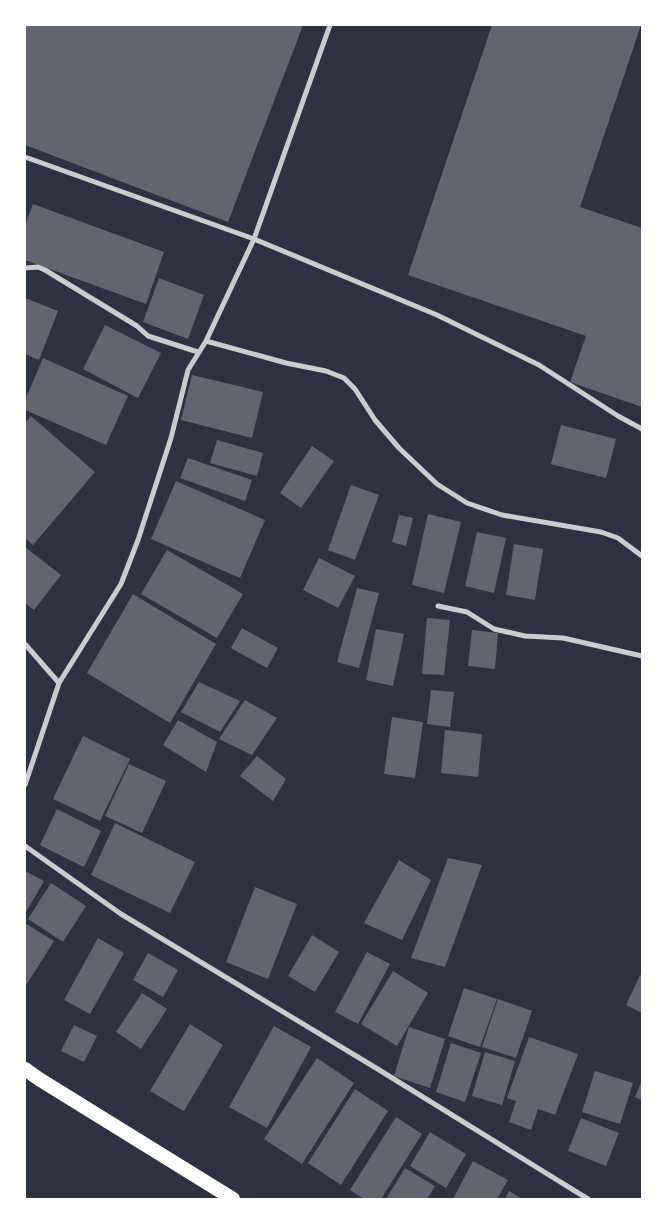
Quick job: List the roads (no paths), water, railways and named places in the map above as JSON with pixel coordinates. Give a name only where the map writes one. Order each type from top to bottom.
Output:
[{"type":"highway","points":[[25,1068],[39,1079],[233,1199]]},
{"type":"street","points":[[25,785],[58,683],[120,584],[138,540],[171,438],[188,370],[206,341],[254,239],[330,25]]},
{"type":"street","points":[[25,156],[254,239],[437,316],[539,365],[618,416],[642,429]]},
{"type":"street","points":[[25,268],[38,267],[45,270],[124,318],[148,336],[198,352]]},
{"type":"street","points":[[206,341],[286,363],[326,371],[344,378],[355,389],[375,420],[399,448],[437,484],[467,503],[502,515],[601,532],[618,538],[642,556]]},
{"type":"street","points":[[438,606],[467,612],[494,629],[525,636],[563,638],[642,656]]},
{"type":"street","points":[[25,644],[58,683]]},
{"type":"street","points":[[25,846],[121,914],[588,1199]]}]
